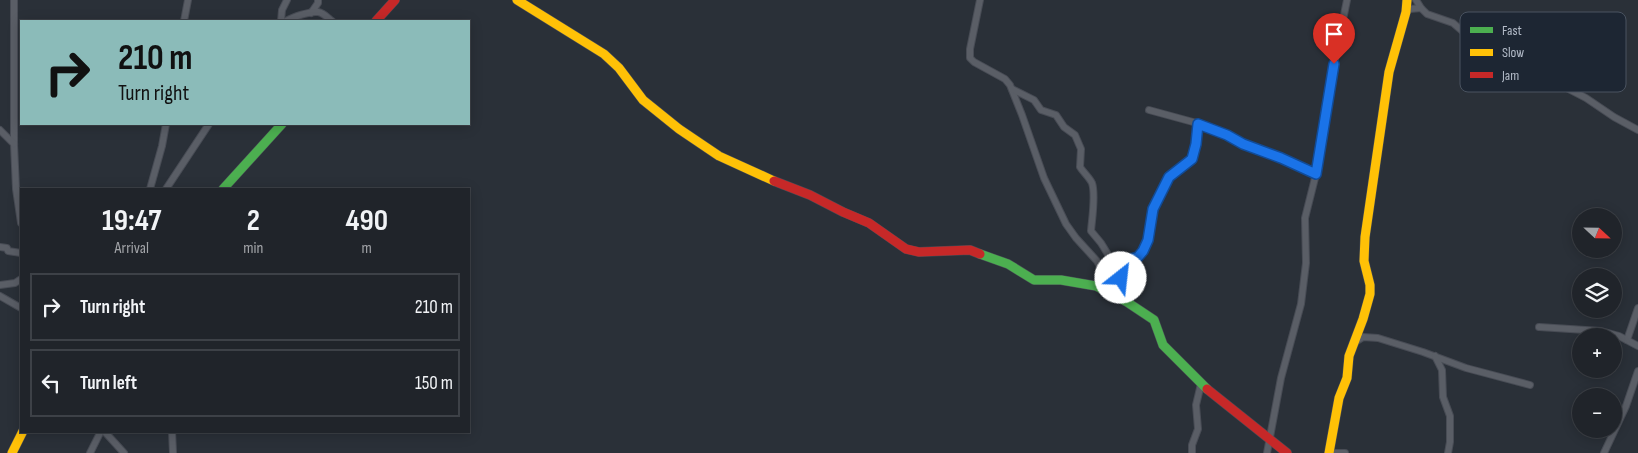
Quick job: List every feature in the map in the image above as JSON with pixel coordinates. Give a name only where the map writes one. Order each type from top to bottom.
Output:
[{"type":"street","points":[[14,0],[14,144],[16,189],[20,216]]},
{"type":"street","points":[[184,20],[188,0]]},
{"type":"street","points":[[282,20],[282,10],[287,0]]},
{"type":"street","points":[[311,13],[318,0]]},
{"type":"street","points":[[377,20],[395,0]]},
{"type":"street","points":[[517,0],[604,54],[619,68],[643,100],[679,129],[720,156],[752,172],[810,195],[869,224],[906,249],[919,252],[970,250],[1008,264],[1034,280],[1081,282],[1096,286],[1118,297],[1154,320],[1163,345],[1201,384],[1287,453]]},
{"type":"street","points":[[980,0],[970,49],[970,58],[1005,79],[1012,90],[1044,178],[1066,224],[1097,261],[1118,297]]},
{"type":"street","points":[[1267,453],[1281,378],[1301,304],[1306,262],[1305,218],[1316,174],[1332,73],[1347,0]]},
{"type":"street","points":[[1329,453],[1338,398],[1347,378],[1349,356],[1370,294],[1370,285],[1364,261],[1365,237],[1389,72],[1406,12],[1407,0]]},
{"type":"street","points":[[1416,0],[1427,14],[1453,23],[1460,29]]},
{"type":"street","points":[[1406,12],[1410,9],[1421,8]]},
{"type":"street","points":[[288,20],[295,16],[316,12],[324,14],[331,20]]},
{"type":"street","points":[[1012,90],[1034,100],[1041,110],[1056,116],[1077,137],[1081,149],[1080,167],[1092,185],[1091,232],[1101,243],[1120,274]]},
{"type":"street","points":[[1574,92],[1638,130]]},
{"type":"street","points":[[1149,110],[1198,124],[1227,135],[1243,144],[1316,174]]},
{"type":"street","points":[[1118,297],[1122,267],[1127,260],[1138,257],[1143,251],[1148,240],[1153,209],[1169,177],[1192,159],[1198,124]]},
{"type":"street","points":[[150,188],[166,125]]},
{"type":"street","points":[[167,188],[208,125]]},
{"type":"street","points":[[224,188],[281,125]]},
{"type":"street","points":[[0,130],[14,144]]},
{"type":"street","points":[[0,247],[7,248],[8,251],[20,253]]},
{"type":"street","points":[[0,285],[15,283],[20,280]]},
{"type":"street","points":[[0,296],[20,307]]},
{"type":"street","points":[[1627,340],[1638,308]]},
{"type":"street","points":[[1538,327],[1601,331],[1619,336],[1638,346]]},
{"type":"street","points":[[1354,343],[1369,336],[1435,356],[1466,368],[1530,385]]},
{"type":"street","points":[[1435,356],[1441,365],[1444,397],[1450,418],[1448,453]]},
{"type":"street","points":[[1604,453],[1626,406],[1638,370]]},
{"type":"street","points":[[1192,453],[1192,445],[1198,429],[1196,405],[1201,384]]},
{"type":"street","points":[[12,453],[22,433]]},
{"type":"street","points":[[90,453],[101,433]]},
{"type":"street","points":[[104,433],[124,453]]},
{"type":"street","points":[[172,433],[173,453]]},
{"type":"street","points":[[1333,453],[1345,453]]},
{"type":"traffic: fast","points":[[224,188],[281,125]]},
{"type":"traffic: fast","points":[[980,254],[1008,264],[1034,280],[1061,280],[1096,286],[1127,302],[1154,320],[1163,345],[1207,389]]},
{"type":"traffic: slow","points":[[517,0],[604,54],[619,68],[643,100],[679,129],[719,156],[774,181]]},
{"type":"traffic: slow","points":[[1329,453],[1339,398],[1347,378],[1349,356],[1370,294],[1370,285],[1364,261],[1365,237],[1389,72],[1406,12],[1407,0]]},
{"type":"traffic: slow","points":[[12,453],[22,433]]},
{"type":"traffic: jam","points":[[377,20],[395,0]]},
{"type":"traffic: jam","points":[[774,181],[810,195],[869,223],[906,249],[919,252],[970,250],[980,254]]},
{"type":"traffic: jam","points":[[1207,389],[1287,453]]},
{"type":"route","points":[[1121,278],[1121,270],[1127,260],[1138,257],[1143,251],[1148,240],[1153,209],[1169,177],[1192,159],[1198,135],[1198,124],[1316,174],[1334,64]]}]
